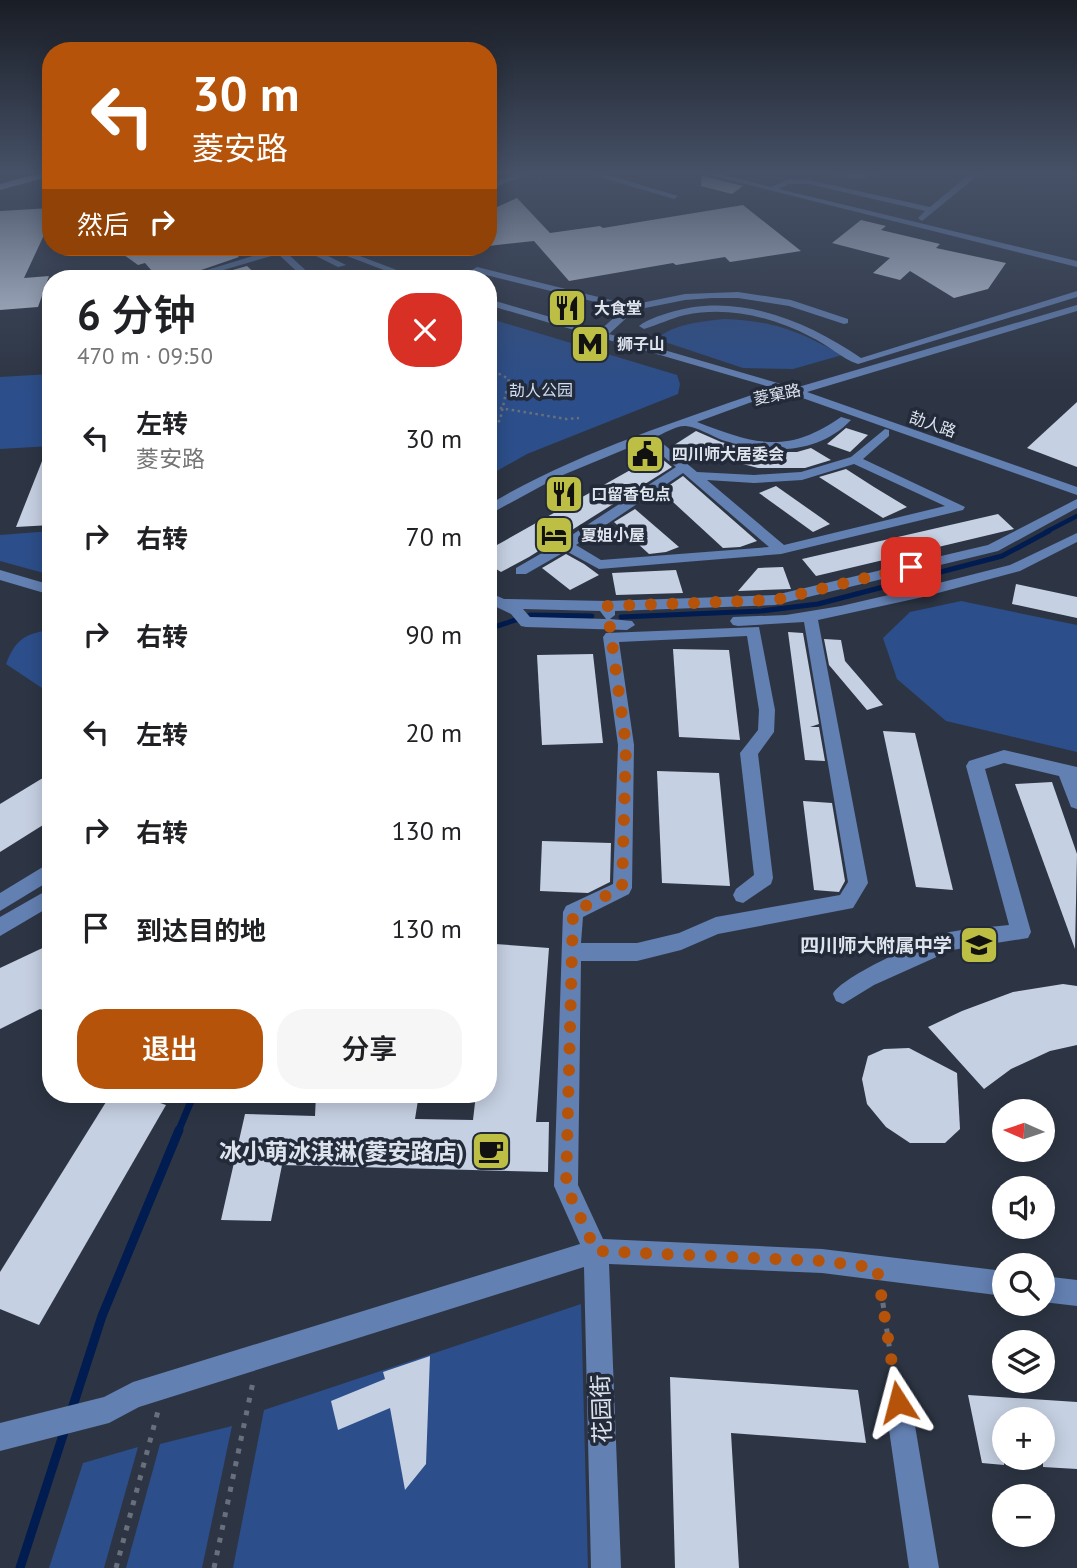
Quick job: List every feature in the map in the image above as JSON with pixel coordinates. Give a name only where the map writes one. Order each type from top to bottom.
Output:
[{"type":"street","points":[[1000,245],[1077,264]]},
{"type":"street","points":[[213,270],[260,256]]},
{"type":"street","points":[[285,256],[300,270]]},
{"type":"street","points":[[322,256],[352,270]]},
{"type":"street","points":[[346,256],[389,270]]},
{"type":"street","points":[[497,275],[631,308],[692,294],[723,293],[789,301],[844,321]]},
{"type":"street","name":"菱窠路","points":[[497,505],[528,485],[773,390],[1077,294]]},
{"type":"street","points":[[497,305],[603,334],[773,390],[845,420],[1077,502]]},
{"type":"street","points":[[603,334],[631,308]]},
{"type":"street","name":"菱窠路","points":[[794,392],[1077,308]]},
{"type":"street","points":[[644,326],[695,310],[765,315],[809,328],[858,361]]},
{"type":"street","points":[[497,315],[751,387],[773,390]]},
{"type":"street","name":"菱窠路","points":[[497,491],[509,483],[590,449],[751,387]]},
{"type":"street","name":"劼人路","points":[[773,390],[794,392],[1077,491]]},
{"type":"street","points":[[687,422],[755,446],[782,446],[812,442],[845,420]]},
{"type":"street","points":[[696,476],[754,479],[802,476],[855,460],[885,433]]},
{"type":"street","points":[[648,437],[781,550]]},
{"type":"street","points":[[566,545],[598,565],[781,550],[958,508],[855,460]]},
{"type":"street","points":[[521,571],[566,545],[684,467]]},
{"type":"street","points":[[515,612],[775,600],[993,548],[1077,502]]},
{"type":"street","points":[[610,631],[786,620],[864,606],[1014,568],[1077,537]]},
{"type":"street","points":[[0,575],[42,587]]},
{"type":"street","points":[[775,600],[786,620]]},
{"type":"street","points":[[497,602],[515,612],[610,631],[754,631],[766,710],[766,732],[749,753],[764,878],[743,895]]},
{"type":"street","points":[[596,1251],[566,1186],[573,912],[622,888],[626,745],[607,606]]},
{"type":"street","points":[[571,952],[637,952],[681,941],[716,926],[846,901],[858,883],[810,616]]},
{"type":"street","points":[[843,994],[867,978],[950,942],[1021,932],[975,766],[1004,756],[1071,773],[1077,802]]},
{"type":"street","points":[[0,902],[42,876]]},
{"type":"street","points":[[0,928],[42,905]]},
{"type":"street","points":[[0,1437],[109,1409],[133,1395],[596,1251],[822,1261],[992,1282]]},
{"type":"street","name":"花园街","points":[[596,1251],[606,1568]]},
{"type":"street","points":[[1055,1290],[1077,1293]]},
{"type":"street","points":[[898,1402],[924,1568]]},
{"type":"path","points":[[497,373],[509,379],[497,424]]},
{"type":"path","points":[[497,407],[566,419],[579,418]]},
{"type":"path","points":[[877,1268],[898,1402]]},
{"type":"path","points":[[214,1568],[258,1356]]},
{"type":"path","points":[[116,1568],[165,1385]]},
{"type":"green space","points":[[724,319],[758,322],[786,329],[842,355],[793,369],[743,368],[656,339],[680,326]]},
{"type":"green space","name":"劼人公园","points":[[497,321],[677,375],[680,384],[678,394],[527,454],[497,471]]},
{"type":"green space","points":[[42,375],[42,447],[0,449],[0,377]]},
{"type":"green space","points":[[42,532],[42,573],[0,561],[0,535]]},
{"type":"green space","points":[[961,601],[1077,625],[1077,752],[946,721],[897,679],[883,638],[910,612]]},
{"type":"green space","points":[[42,632],[42,688],[6,664],[17,643]]},
{"type":"green space","points":[[581,1304],[588,1568],[233,1568],[264,1410]]},
{"type":"green space","points":[[232,1426],[202,1568],[126,1568],[160,1444]]},
{"type":"green space","points":[[138,1447],[104,1568],[49,1568],[83,1463]]},
{"type":"building","points":[[0,245],[39,245],[24,278],[42,277],[42,296],[38,307],[0,310]]},
{"type":"building","points":[[538,245],[794,245],[801,251],[730,262],[725,257],[676,265],[673,263],[569,281]]},
{"type":"building","points":[[840,245],[939,245],[936,248],[1006,263],[988,289],[954,298],[910,271],[900,280],[873,273],[890,258]]},
{"type":"building","points":[[126,256],[239,257],[201,270],[151,270],[145,263],[138,265]]},
{"type":"building","points":[[247,266],[251,270],[233,270]]},
{"type":"building","points":[[1077,402],[1077,467],[1027,448]]},
{"type":"building","points":[[846,428],[868,435],[850,452],[827,444]]},
{"type":"building","points":[[696,431],[721,442],[760,452],[797,452],[811,448],[831,460],[805,468],[758,468],[701,453],[688,461],[671,447]]},
{"type":"building","points":[[657,455],[672,467],[501,572],[497,570],[497,545]]},
{"type":"building","points":[[42,461],[42,526],[16,527]]},
{"type":"building","points":[[846,469],[907,507],[883,518],[819,477]]},
{"type":"building","points":[[683,476],[757,541],[740,547],[723,548],[661,491]]},
{"type":"building","points":[[776,486],[830,524],[813,532],[759,493]]},
{"type":"building","points":[[635,509],[679,547],[649,554],[614,522]]},
{"type":"building","points":[[998,514],[1014,529],[816,576],[802,559]]},
{"type":"building","points":[[566,554],[599,575],[570,590],[542,568]]},
{"type":"building","points":[[783,567],[791,589],[738,591],[758,568]]},
{"type":"building","points":[[676,570],[683,593],[616,595],[612,573]]},
{"type":"building","points":[[1016,584],[1077,597],[1077,618],[1012,604]]},
{"type":"building","points":[[788,632],[803,633],[819,724],[810,727],[819,727],[825,761],[805,760]]},
{"type":"building","points":[[824,639],[841,640],[845,661],[883,705],[867,710],[829,665]]},
{"type":"building","points":[[673,649],[729,650],[740,740],[679,737]]},
{"type":"building","points":[[593,654],[603,743],[542,745],[537,655]]},
{"type":"building","points":[[883,731],[915,733],[953,890],[916,887]]},
{"type":"building","points":[[657,771],[719,773],[730,886],[662,883]]},
{"type":"building","points":[[42,778],[42,826],[0,852],[0,804]]},
{"type":"building","points":[[1052,782],[1077,854],[1075,949],[1015,784]]},
{"type":"building","points":[[803,801],[832,803],[845,881],[839,892],[814,890]]},
{"type":"building","points":[[542,841],[611,843],[610,882],[588,893],[540,891]]},
{"type":"building","points":[[497,944],[549,948],[536,1122],[549,1122],[548,1172],[282,1165],[271,1221],[221,1220],[245,1114],[315,1116],[316,1103],[418,1103],[415,1119],[473,1120],[475,1103],[497,1103]]},
{"type":"building","points":[[42,948],[42,1010],[0,1029],[0,968]]},
{"type":"building","points":[[1063,984],[1077,986],[1077,1045],[1050,1051],[1011,1069],[984,1089],[928,1027],[1013,992]]},
{"type":"building","points":[[909,1048],[957,1073],[960,1129],[945,1143],[910,1143],[886,1127],[867,1104],[862,1079],[868,1056],[884,1049]]},
{"type":"building","points":[[105,1103],[166,1105],[39,1325],[0,1309],[0,1272]]},
{"type":"building","points":[[430,1356],[426,1464],[405,1490],[390,1408],[338,1430],[331,1401],[385,1379],[383,1372]]},
{"type":"building","points":[[670,1377],[858,1390],[866,1443],[731,1433],[739,1568],[675,1568]]},
{"type":"building","points":[[968,1395],[1077,1402],[1077,1469],[1055,1468],[1055,1407],[992,1407],[992,1464],[982,1463]]},
{"type":"waterway","points":[[1046,532],[1077,516]]},
{"type":"waterway","points":[[621,617],[761,611],[818,604],[1002,556],[1049,531]]},
{"type":"waterway","points":[[497,626],[531,615],[592,616]]},
{"type":"waterway","points":[[178,1132],[190,1103]]},
{"type":"waterway","points":[[71,1412],[102,1316],[179,1130]]},
{"type":"waterway","points":[[20,1568],[65,1429]]},
{"type":"place","name":"大食堂","points":[[567,308]]},
{"type":"place","name":"狮子山","points":[[590,344]]},
{"type":"place","name":"四川师大居委会","points":[[645,454]]},
{"type":"place","name":"口留香包点","points":[[564,494]]},
{"type":"place","name":"夏姐小屋","points":[[554,535]]},
{"type":"place","name":"四川师大附属中学","points":[[979,945]]},
{"type":"place","name":"冰小萌冰淇淋(菱安路店)","points":[[491,1151]]},
{"type":"route","points":[[898,1402],[877,1268],[822,1261],[596,1251],[566,1186],[573,912],[622,888],[626,745],[607,606],[775,600],[911,567]]}]
